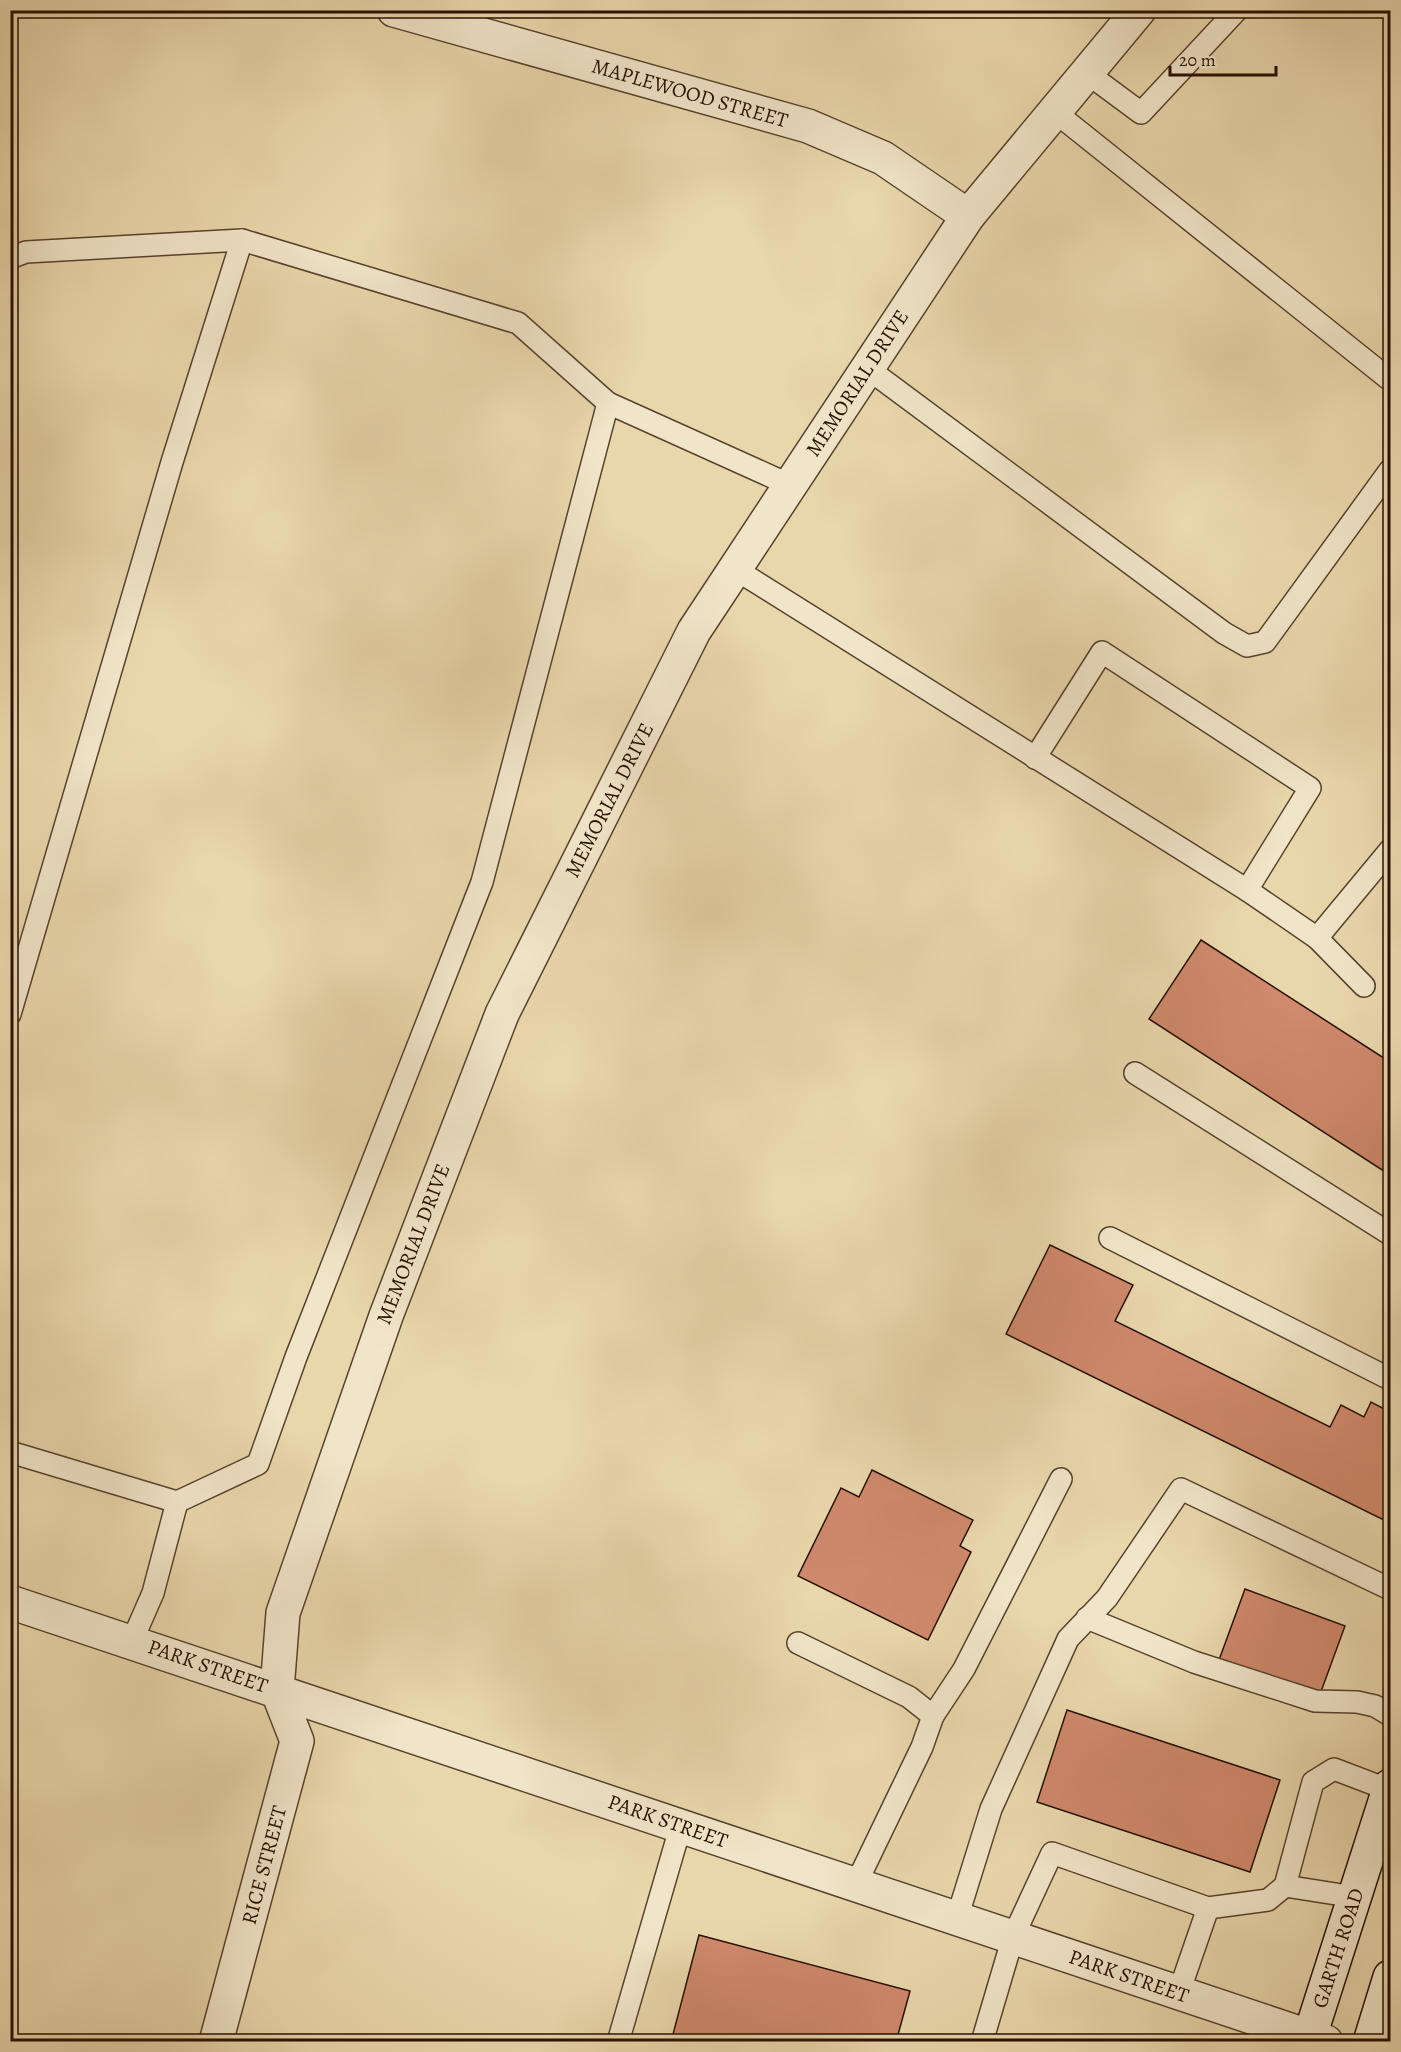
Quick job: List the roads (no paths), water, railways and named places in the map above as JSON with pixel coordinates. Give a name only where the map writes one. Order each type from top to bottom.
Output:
[{"type":"street","name":"MAPLEWOOD STREET","points":[[394,10],[808,126],[883,158],[968,216]]},
{"type":"street","name":"MEMORIAL DRIVE","points":[[277,1690],[283,1613],[386,1316],[502,1014],[694,631],[968,216],[1139,10]]},
{"type":"street","name":"PARK STREET","points":[[10,1602],[1179,1992],[1315,2040]]},
{"type":"street","name":"RICE STREET","points":[[216,2042],[297,1741],[277,1690]]},
{"type":"street","name":"GARTH ROAD","points":[[1315,2040],[1355,1897],[1390,1788]]},
{"type":"street","points":[[1370,2042],[1390,1977]]},
{"type":"lane","points":[[1087,72],[1141,113],[1236,10]]},
{"type":"lane","points":[[1054,112],[1390,380]]},
{"type":"lane","points":[[10,258],[26,252],[242,240],[518,323],[608,403],[790,486]]},
{"type":"lane","points":[[10,1014],[168,474],[242,240]]},
{"type":"lane","points":[[867,368],[1224,633],[1247,646],[1265,642],[1390,470]]},
{"type":"lane","points":[[10,1452],[177,1502],[258,1464],[304,1335],[482,882],[608,403]]},
{"type":"lane","points":[[735,569],[1247,890],[1317,938],[1364,986]]},
{"type":"lane","points":[[1035,758],[1102,652],[1310,788],[1247,890]]},
{"type":"lane","points":[[1317,938],[1390,850]]},
{"type":"lane","points":[[1136,1073],[1390,1234]]},
{"type":"lane","points":[[1110,1238],[1390,1379]]},
{"type":"lane","points":[[856,1884],[922,1747],[933,1716],[964,1669],[1061,1479]]},
{"type":"lane","points":[[957,1918],[992,1809],[1068,1639],[1107,1598],[1181,1489],[1390,1589]]},
{"type":"lane","points":[[132,1641],[153,1593],[177,1502]]},
{"type":"lane","points":[[1087,1618],[1194,1662],[1314,1701],[1356,1702],[1390,1714]]},
{"type":"lane","points":[[798,1643],[909,1697],[933,1716]]},
{"type":"lane","points":[[982,2042],[1013,1937],[1052,1853],[1208,1908],[1268,1900],[1285,1886],[1313,1782],[1334,1769],[1390,1788]]},
{"type":"lane","points":[[618,2042],[681,1825]]},
{"type":"lane","points":[[1285,1886],[1355,1897]]},
{"type":"lane","points":[[1179,1992],[1208,1908]]}]
